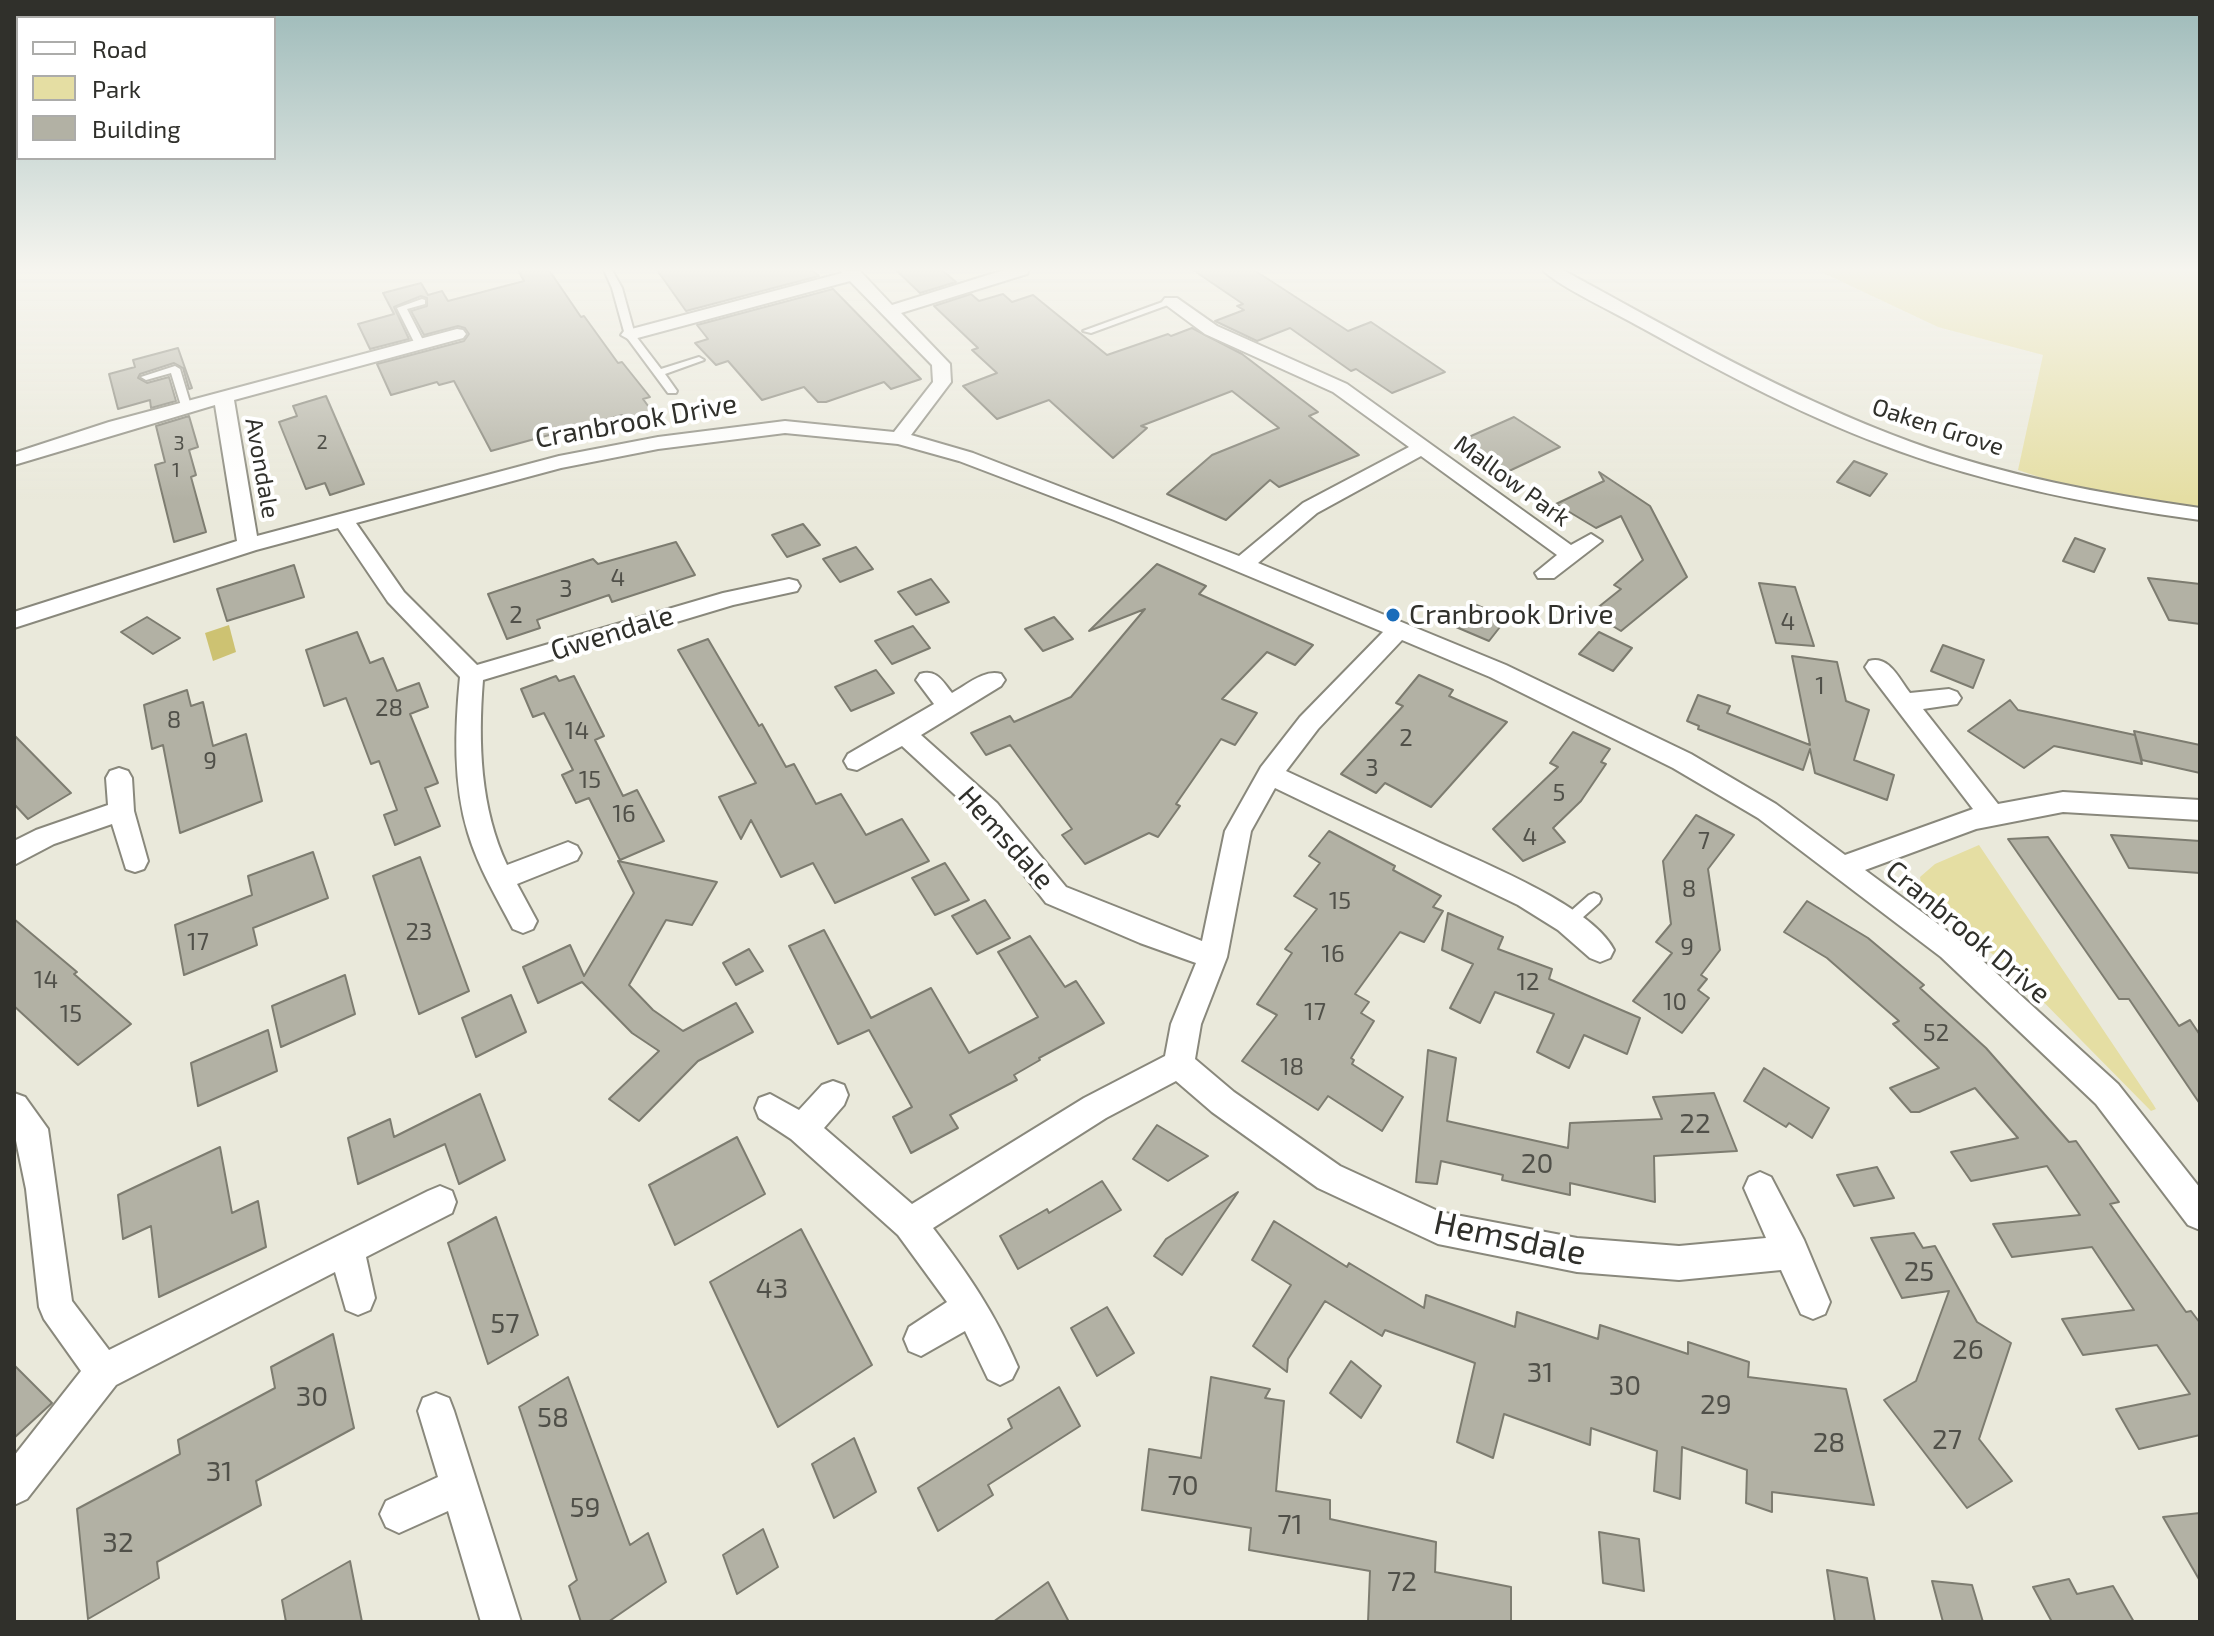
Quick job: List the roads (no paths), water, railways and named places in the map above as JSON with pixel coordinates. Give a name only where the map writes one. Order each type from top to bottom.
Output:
[{"type":"street","name":"Avondale","points":[[14,459],[116,426],[424,346]]},
{"type":"street","points":[[899,438],[942,382],[941,364],[924,346]]},
{"type":"street","name":"Mallow Park","points":[[1247,346],[1340,388],[1571,555]]},
{"type":"street","name":"Oaken Grove","points":[[1688,346],[1772,390],[1865,431],[1976,469],[2063,491],[2200,514]]},
{"type":"street","name":"Avondale","points":[[224,399],[248,545]]},
{"type":"street","name":"Cranbrook Drive","points":[[14,620],[248,545],[559,462],[658,443],[785,427],[899,438],[980,462],[1121,515],[1397,632],[1498,671],[1682,761],[1767,811],[1951,949],[2107,1094],[2200,1214]]},
{"type":"street","name":"Mallow Park","points":[[1242,565],[1310,508],[1422,448]]},
{"type":"street","points":[[343,519],[396,597],[472,675],[467,719],[477,820],[501,879],[523,921]]},
{"type":"street","name":"Mallow Park","points":[[1546,573],[1591,541]]},
{"type":"street","name":"Gwendale","points":[[472,675],[752,581],[789,586]]},
{"type":"street","points":[[910,1224],[1095,1108],[1179,1064],[1186,1024],[1213,957],[1238,831],[1270,774],[1309,723],[1397,632]]},
{"type":"street","points":[[1877,667],[1992,815]]},
{"type":"street","points":[[928,680],[948,705]]},
{"type":"street","points":[[857,761],[993,680]]},
{"type":"street","points":[[1904,702],[1949,698]]},
{"type":"street","name":"Hemsdale","points":[[902,732],[988,810],[1056,895],[1150,935],[1213,957]]},
{"type":"street","points":[[1270,774],[1528,897],[1568,922],[1600,950]]},
{"type":"street","points":[[119,778],[121,811],[135,861]]},
{"type":"street","points":[[1842,867],[1992,815],[2063,802],[2200,810]]},
{"type":"street","points":[[14,854],[45,837],[121,811]]},
{"type":"street","points":[[501,879],[568,853]]},
{"type":"street","name":"Hemsdale","points":[[1179,1064],[1223,1102],[1329,1177],[1438,1228],[1577,1255],[1679,1263],[1792,1252]]},
{"type":"street","points":[[802,1129],[833,1095]]},
{"type":"street","points":[[14,1107],[32,1129],[56,1307],[103,1372]]},
{"type":"street","points":[[770,1108],[802,1129],[910,1224],[971,1307],[1000,1367]]},
{"type":"street","points":[[1760,1188],[1813,1302]]},
{"type":"street","points":[[14,1486],[103,1372],[440,1202]]},
{"type":"street","points":[[347,1249],[358,1298]]},
{"type":"street","points":[[921,1339],[971,1307]]},
{"type":"street","points":[[436,1411],[501,1622]]},
{"type":"street","points":[[399,1514],[458,1487]]},
{"type":"lane","points":[[639,346],[672,391]]},
{"type":"lane","points":[[659,373],[699,360]]},
{"type":"lane","points":[[146,377],[175,369],[187,409]]},
{"type":"lane","points":[[1568,922],[1594,899]]},
{"type":"place","name":"Cranbrook Drive","points":[[1393,615]]}]
